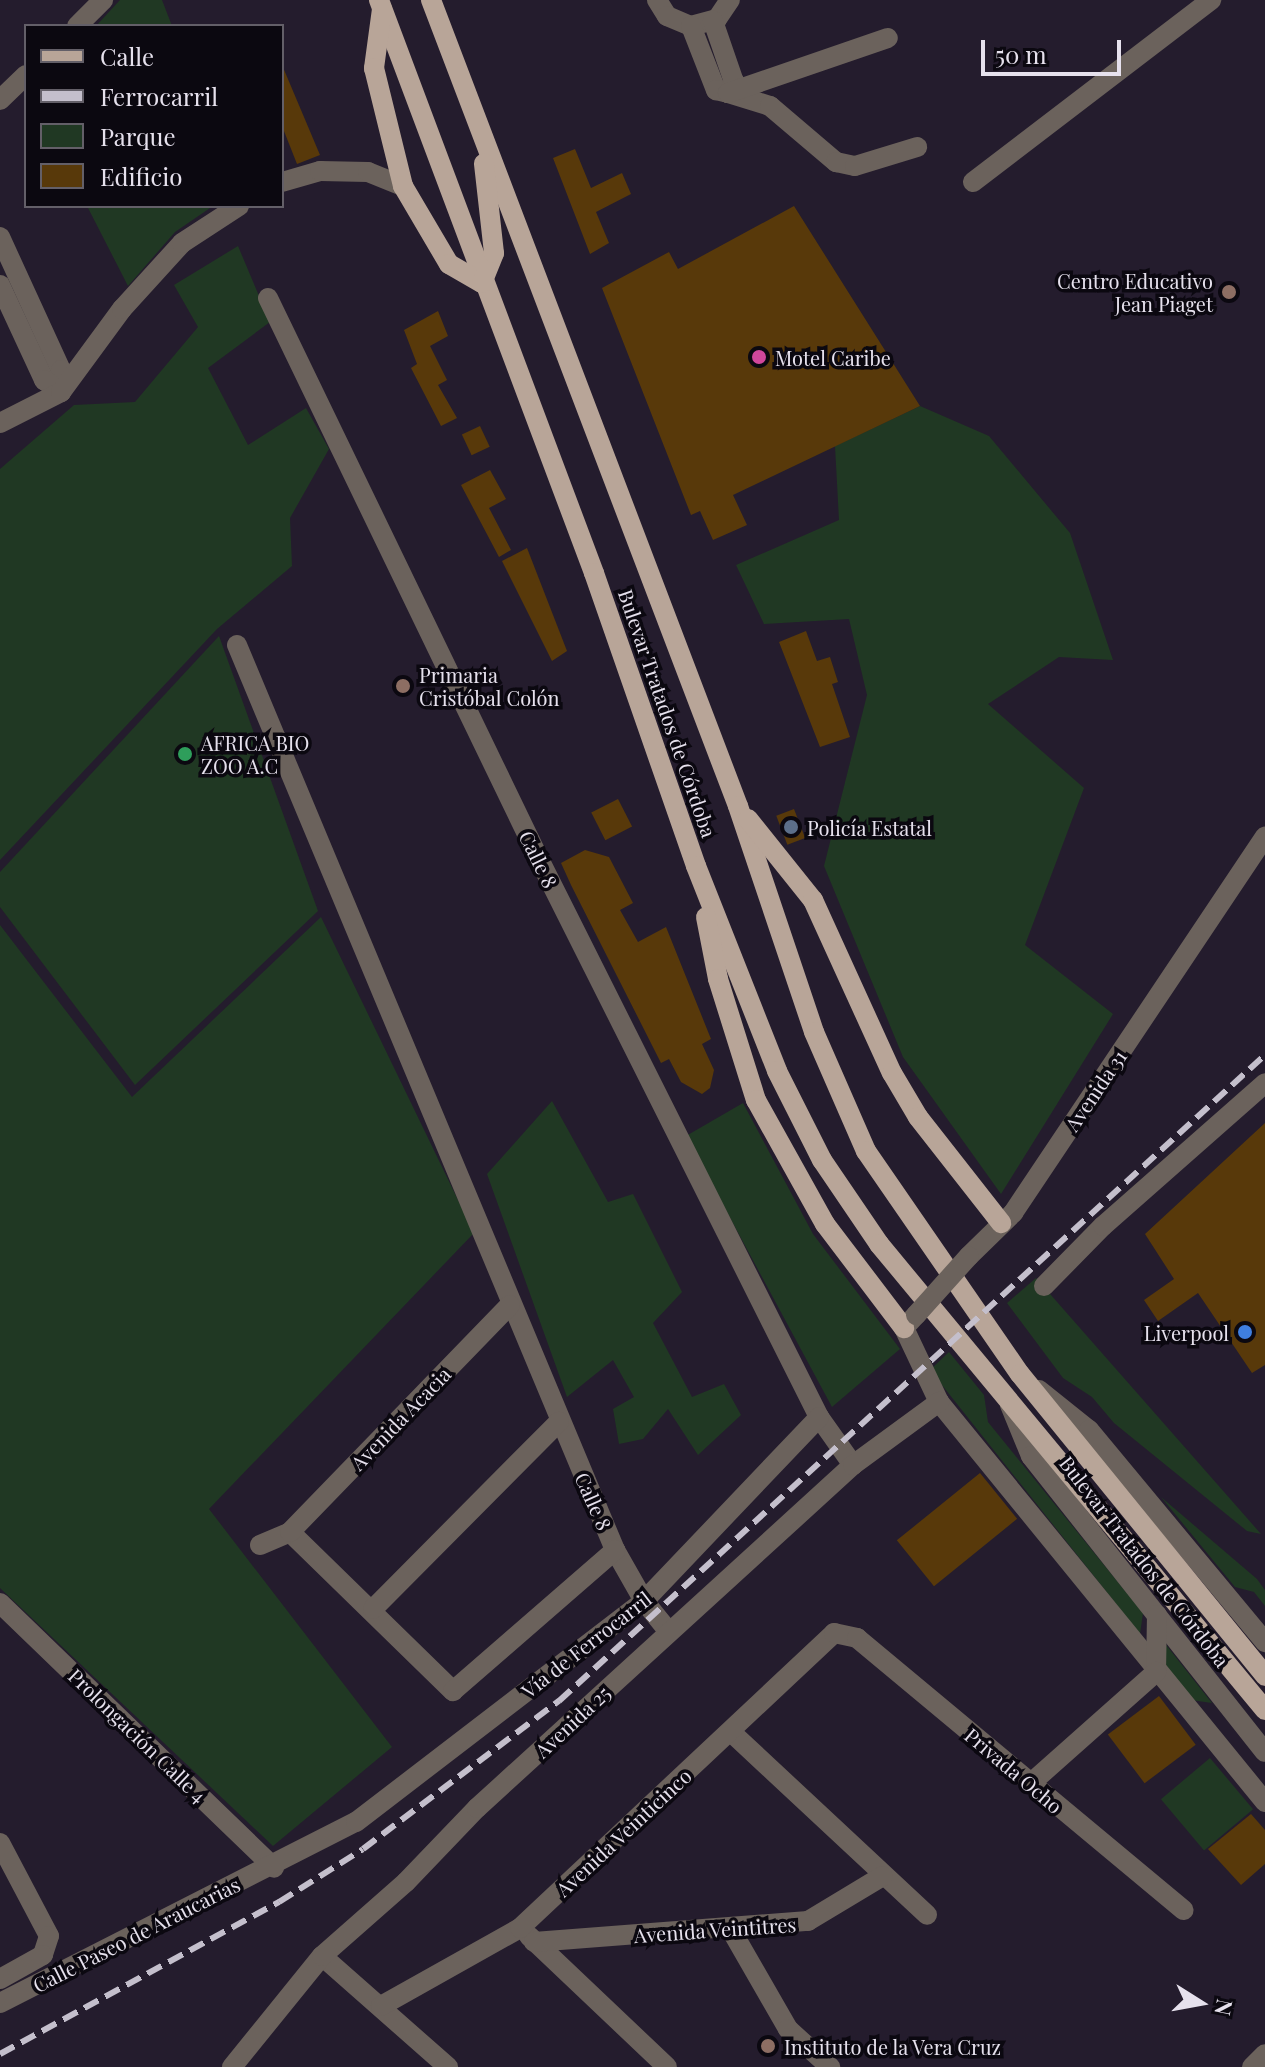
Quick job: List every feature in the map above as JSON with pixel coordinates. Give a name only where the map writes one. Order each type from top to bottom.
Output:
[{"type":"main road","name":"Bulevar Tratados de Córdoba","points":[[431,0],[738,806],[814,1032],[866,1151],[1020,1374],[1265,1676]]},
{"type":"main road","name":"Bulevar Tratados de Córdoba","points":[[380,5],[482,283],[594,573],[696,866],[777,1071],[822,1160],[879,1244],[1265,1710]]},
{"type":"main road","points":[[380,5],[374,68],[403,186],[449,264],[482,283],[494,253],[480,130]]},
{"type":"main road","points":[[738,806],[813,900],[892,1073],[918,1117],[1001,1223]]},
{"type":"main road","points":[[696,866],[718,979],[756,1100],[825,1224],[910,1321]]},
{"type":"street","points":[[79,24],[103,0]]},
{"type":"street","points":[[657,0],[667,16],[691,26],[713,21],[730,0]]},
{"type":"street","points":[[973,182],[1211,0]]},
{"type":"street","points":[[713,21],[734,82],[728,93]]},
{"type":"street","points":[[691,26],[716,90],[770,106],[836,162],[855,166],[917,147]]},
{"type":"street","points":[[728,93],[888,38]]},
{"type":"street","points":[[0,100],[24,77]]},
{"type":"street","points":[[284,181],[320,171],[368,172],[403,186]]},
{"type":"street","points":[[0,423],[61,392],[122,309],[182,243],[236,208]]},
{"type":"street","points":[[0,237],[61,370],[61,392]]},
{"type":"street","points":[[0,285],[44,380],[61,392]]},
{"type":"street","name":"Calle 8","points":[[268,298],[540,861],[819,1417]]},
{"type":"street","name":"Calle 8","points":[[237,645],[384,1002],[436,1113],[510,1305],[615,1550],[644,1601],[669,1632]]},
{"type":"street","name":"Avenida 31","points":[[910,1321],[1001,1223],[1265,836]]},
{"type":"street","points":[[1044,1286],[1103,1226],[1265,1083]]},
{"type":"street","name":"Avenida Acacia","points":[[290,1532],[510,1305]]},
{"type":"street","points":[[910,1321],[939,1402],[1265,1802]]},
{"type":"street","name":"Bulevar Tratados de Córdoba","points":[[1020,1374],[1089,1430],[1265,1642]]},
{"type":"street","name":"Bulevar Tratados de Córdoba","points":[[1003,1391],[1031,1456],[1265,1752]]},
{"type":"street","name":"Avenida 25","points":[[232,2067],[322,1956],[853,1465],[939,1402]]},
{"type":"street","points":[[819,1417],[853,1465]]},
{"type":"street","name":"Vía de Ferrocarril","points":[[274,1868],[356,1822],[644,1601],[819,1417]]},
{"type":"street","points":[[373,1609],[559,1422]]},
{"type":"street","points":[[260,1545],[290,1532],[373,1609],[453,1691],[615,1550]]},
{"type":"street","name":"Prolongación Calle 4","points":[[0,1603],[274,1868]]},
{"type":"street","points":[[1030,1784],[1156,1672],[1157,1615]]},
{"type":"street","name":"Avenida Veinticinco","points":[[381,2006],[527,1935],[834,1633],[845,1632]]},
{"type":"street","name":"Privada Ocho","points":[[845,1632],[1183,1910]]},
{"type":"street","points":[[1195,1719],[1236,1715]]},
{"type":"street","points":[[731,1732],[927,1915]]},
{"type":"street","name":"Calle Paseo de Araucarias","points":[[0,1843],[49,1936],[43,1955],[0,1979]]},
{"type":"street","name":"Calle Paseo de Araucarias","points":[[0,2003],[204,1895],[274,1868]]},
{"type":"street","name":"Avenida Veintitres","points":[[527,1935],[730,1928],[808,1921],[883,1876]]},
{"type":"street","points":[[730,1928],[788,2029],[830,2067]]},
{"type":"street","points":[[527,1935],[667,2067]]},
{"type":"street","points":[[322,1956],[448,2067]]},
{"type":"street","points":[[1252,2067],[1265,2054]]},
{"type":"green space","points":[[120,0],[162,0],[171,24],[98,24]]},
{"type":"green space","points":[[88,208],[210,208],[175,232],[128,286]]},
{"type":"green space","points":[[238,246],[270,322],[208,368],[248,445],[306,408],[329,449],[290,518],[292,566],[217,629],[0,860],[0,469],[74,405],[135,402],[198,327],[174,285]]},
{"type":"green space","points":[[920,406],[989,436],[1070,533],[1113,660],[1059,657],[988,704],[1084,788],[1025,945],[1113,1014],[1001,1194],[903,1057],[824,866],[867,695],[849,619],[764,624],[736,565],[839,520],[835,446]]},
{"type":"green space","name":"AFRICA BIO ZOO A.C","points":[[219,636],[318,911],[135,1085],[0,907],[0,872]]},
{"type":"green space","points":[[321,917],[474,1233],[209,1509],[392,1747],[273,1846],[0,1588],[0,925],[132,1097]]},
{"type":"green space","points":[[552,1101],[608,1202],[633,1194],[682,1292],[653,1323],[692,1397],[724,1384],[741,1415],[698,1455],[668,1409],[643,1439],[619,1444],[613,1409],[634,1397],[613,1360],[567,1397],[487,1174]]},
{"type":"green space","points":[[743,1103],[813,1234],[900,1349],[832,1407],[686,1136]]},
{"type":"green space","points":[[1036,1278],[1261,1534],[1247,1531],[1114,1423],[1092,1397],[1063,1378],[1007,1303]]},
{"type":"green space","points":[[949,1352],[984,1395],[988,1422],[1143,1613],[1140,1634],[930,1370]]},
{"type":"green space","points":[[1161,1497],[1257,1579],[1265,1590],[1265,1606],[1254,1592],[1235,1587]]},
{"type":"green space","points":[[1163,1641],[1212,1703],[1191,1700],[1162,1665]]},
{"type":"green space","points":[[1210,1758],[1253,1809],[1204,1850],[1161,1799]]},
{"type":"building","points":[[284,70],[320,155],[297,164],[284,131]]},
{"type":"building","points":[[575,149],[591,188],[622,173],[631,194],[596,212],[609,243],[590,254],[553,158]]},
{"type":"building","name":"Motel Caribe","points":[[794,206],[920,406],[733,495],[747,525],[713,540],[700,511],[691,515],[602,288],[669,252],[678,269]]},
{"type":"building","points":[[438,311],[448,336],[430,346],[447,380],[438,385],[457,418],[441,426],[411,368],[417,364],[404,330]]},
{"type":"building","points":[[480,426],[490,447],[472,455],[462,434]]},
{"type":"building","points":[[490,470],[506,499],[489,508],[511,550],[499,557],[461,485]]},
{"type":"building","points":[[527,548],[567,651],[552,661],[502,561]]},
{"type":"building","points":[[806,631],[817,661],[830,657],[838,682],[832,684],[850,737],[820,747],[779,642]]},
{"type":"building","points":[[618,799],[632,827],[605,840],[591,813]]},
{"type":"building","name":"Policía Estatal","points":[[794,809],[805,838],[787,845],[776,816]]},
{"type":"building","points":[[585,850],[609,857],[633,903],[620,910],[638,942],[666,927],[711,1039],[702,1044],[714,1070],[710,1088],[702,1094],[681,1082],[669,1059],[661,1063],[571,885],[561,863]]},
{"type":"building","points":[[1265,1123],[1265,1365],[1252,1373],[1198,1293],[1158,1321],[1144,1300],[1174,1279],[1145,1234]]},
{"type":"building","points":[[980,1473],[1017,1519],[934,1586],[897,1540]]},
{"type":"building","points":[[1159,1696],[1196,1745],[1145,1783],[1108,1735]]},
{"type":"building","points":[[1251,1814],[1265,1830],[1265,1864],[1241,1885],[1208,1849]]},
{"type":"railway","points":[[0,2054],[279,1902],[363,1849],[559,1701],[1265,1055]]},
{"type":"place","name":"Centro Educativo Jean Piaget","points":[[1229,292]]},
{"type":"place","name":"Motel Caribe","points":[[759,357]]},
{"type":"place","name":"Primaria Cristóbal Colón","points":[[403,686]]},
{"type":"place","name":"AFRICA BIO ZOO A.C","points":[[185,754]]},
{"type":"place","name":"Policía Estatal","points":[[791,827]]},
{"type":"place","name":"Liverpool","points":[[1245,1332]]},
{"type":"place","name":"Instituto de la Vera Cruz","points":[[768,2046]]}]
